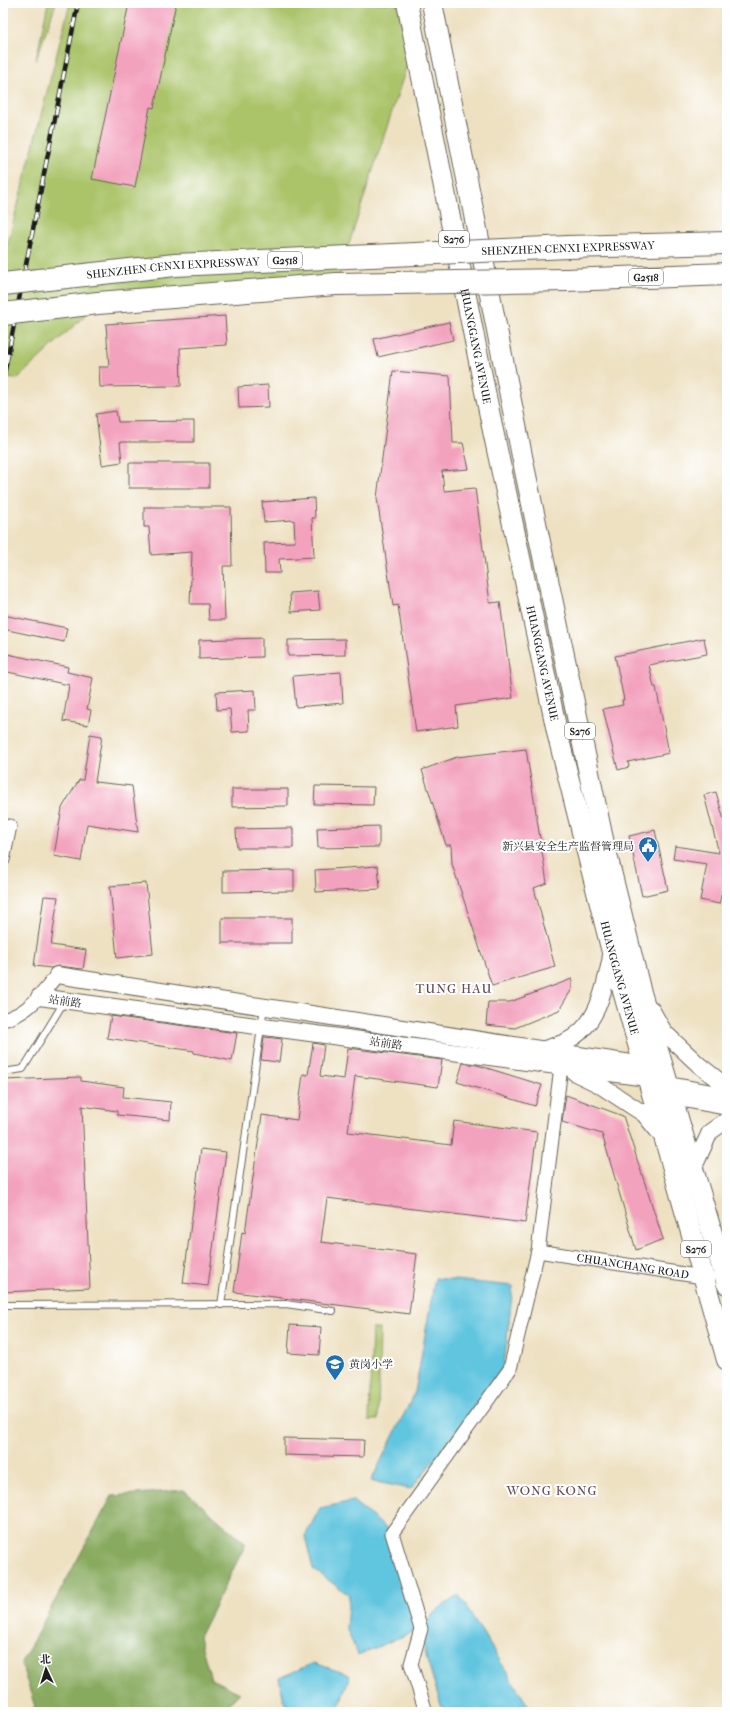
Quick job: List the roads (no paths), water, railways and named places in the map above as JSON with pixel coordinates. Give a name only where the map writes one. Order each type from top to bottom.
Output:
[{"type":"highway","name":"SHENZHEN-CENXI EXPRESSWAY","points":[[3,284],[175,265],[568,247],[727,243]]},
{"type":"highway","name":"G2518","points":[[3,314],[98,303],[336,284],[566,280],[727,274]]},
{"type":"main road","name":"HUANGGANG AVENUE","points":[[407,3],[503,475],[558,736],[612,952],[727,1360]]},
{"type":"main road","name":"HUANGGANG AVENUE","points":[[432,3],[525,471],[603,839],[640,989],[694,1167],[726,1281]]},
{"type":"main road","points":[[503,475],[525,471]]},
{"type":"street","points":[[3,860],[10,826]]},
{"type":"street","points":[[540,1051],[566,1041],[579,1033],[589,1022],[598,1007],[604,991],[612,952]]},
{"type":"street","points":[[3,1020],[16,1016],[39,997],[57,975]]},
{"type":"street","name":"站前路","points":[[57,975],[264,1006],[540,1051],[646,1072],[671,1091],[727,1107]]},
{"type":"street","points":[[640,989],[664,1032],[699,1065],[727,1087]]},
{"type":"street","name":"站前路","points":[[39,997],[561,1067],[646,1072]]},
{"type":"street","points":[[426,1712],[411,1664],[420,1629],[392,1533],[510,1369],[538,1251],[561,1067],[598,1084],[644,1114],[664,1138]]},
{"type":"street","name":"站前路","points":[[671,1091],[727,1096]]},
{"type":"street","points":[[694,1167],[710,1132],[727,1120]]},
{"type":"street","name":"CHUANCHANG ROAD","points":[[538,1251],[726,1281]]},
{"type":"lane","points":[[3,1072],[23,1069],[65,1001]]},
{"type":"lane","points":[[221,1304],[264,1006]]},
{"type":"lane","points":[[3,1305],[286,1304],[333,1311]]},
{"type":"water","points":[[435,1278],[513,1286],[503,1374],[411,1489],[371,1481],[415,1392]]},
{"type":"water","points":[[353,1501],[392,1533],[421,1628],[437,1610],[459,1595],[532,1712],[443,1712],[426,1656],[420,1629],[358,1655],[346,1628],[349,1595],[313,1569],[305,1536],[320,1508]]},
{"type":"water","points":[[314,1663],[350,1675],[337,1712],[291,1712],[284,1701],[279,1678]]},
{"type":"water","points":[[212,1705],[250,1708],[261,1712],[207,1712]]},
{"type":"railway","points":[[3,380],[78,3]]},
{"type":"place","name":"新兴县安全生产监督管理局","points":[[648,863]]},
{"type":"place","name":"黄岗小学","points":[[335,1381]]},
{"type":"district","name":"TUNG HAU","points":[[454,988]]},
{"type":"district","name":"WONG KONG","points":[[552,1490]]}]
